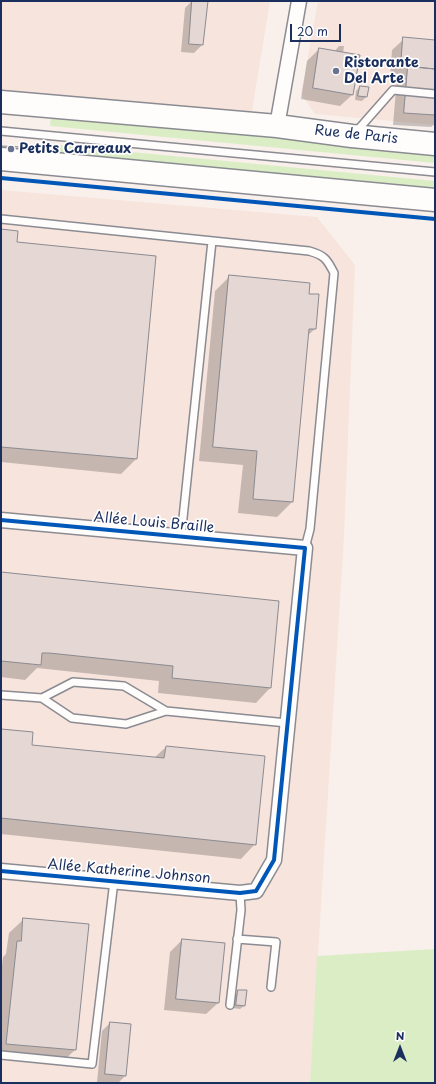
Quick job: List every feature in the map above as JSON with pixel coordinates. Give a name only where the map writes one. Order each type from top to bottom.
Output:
[{"type":"main road","name":"Rue de Paris","points":[[1,102],[277,126],[352,136],[435,144]]},
{"type":"main road","points":[[1,159],[435,200]]},
{"type":"street","points":[[277,126],[299,1]]},
{"type":"street","name":"Allée Louis Braille","points":[[1,520],[305,548]]},
{"type":"street","points":[[287,723],[305,548]]},
{"type":"street","name":"Allée Katherine Johnson","points":[[1,871],[240,893],[256,891],[274,860],[287,723]]},
{"type":"lane","points":[[352,136],[394,90],[435,94]]},
{"type":"lane","points":[[1,131],[435,172]]},
{"type":"lane","points":[[1,219],[309,251],[321,254],[329,263],[334,273],[310,529],[305,548]]},
{"type":"lane","points":[[181,537],[212,241]]},
{"type":"lane","points":[[42,698],[73,682],[124,686],[166,711]]},
{"type":"lane","points":[[1,695],[42,698],[72,718],[126,724],[166,711],[287,723]]},
{"type":"lane","points":[[1,1055],[92,1064],[114,882]]},
{"type":"lane","points":[[230,1005],[241,910],[240,893]]},
{"type":"lane","points":[[237,939],[276,942],[271,987]]},
{"type":"shaded area","points":[[1,1],[270,1],[251,117],[1,93]]},
{"type":"shaded area","points":[[318,1],[435,1],[435,125],[315,114],[301,94]]},
{"type":"shaded area","points":[[1,190],[317,217],[355,265],[344,536],[310,1083],[1,1083]]},
{"type":"green space","points":[[51,116],[435,152],[435,163],[50,126]]},
{"type":"green space","points":[[48,144],[435,181],[435,191],[47,154]]},
{"type":"green space","points":[[435,949],[435,1083],[310,1083],[317,956]]},
{"type":"building","points":[[192,1],[208,1],[203,45],[189,44]]},
{"type":"building","points":[[403,37],[435,40],[435,69],[401,66]]},
{"type":"building","name":"Ristorante Del Arte","points":[[319,48],[360,55],[353,95],[313,88]]},
{"type":"building","points":[[408,66],[435,69],[435,115],[404,113]]},
{"type":"building","points":[[360,86],[369,87],[367,97],[358,96]]},
{"type":"building","points":[[1,146],[22,147],[22,152],[1,150]]},
{"type":"building","points":[[1,229],[18,231],[17,242],[156,256],[137,459],[1,447]]},
{"type":"building","points":[[229,275],[310,283],[309,294],[319,294],[316,329],[309,329],[293,502],[253,499],[257,451],[213,447]]},
{"type":"building","points":[[1,572],[279,601],[271,688],[172,678],[173,666],[49,653],[42,653],[41,665],[1,661]]},
{"type":"building","points":[[1,729],[33,732],[32,745],[164,758],[166,746],[265,756],[256,845],[1,818]]},
{"type":"building","points":[[23,918],[89,924],[76,1050],[6,1044],[17,941],[21,941]]},
{"type":"building","points":[[182,939],[225,943],[219,1003],[176,999]]},
{"type":"building","points":[[238,990],[247,990],[245,1006],[236,1005]]},
{"type":"building","points":[[110,1022],[131,1024],[126,1076],[105,1074]]},
{"type":"cycle path","points":[[1,178],[435,219]]},
{"type":"cycle path","points":[[1,520],[305,548],[274,860],[256,891],[240,893],[1,871]]},
{"type":"place","name":"Ristorante Del Arte","points":[[336,71]]},
{"type":"place","name":"Petits Carreaux","points":[[11,149]]}]
